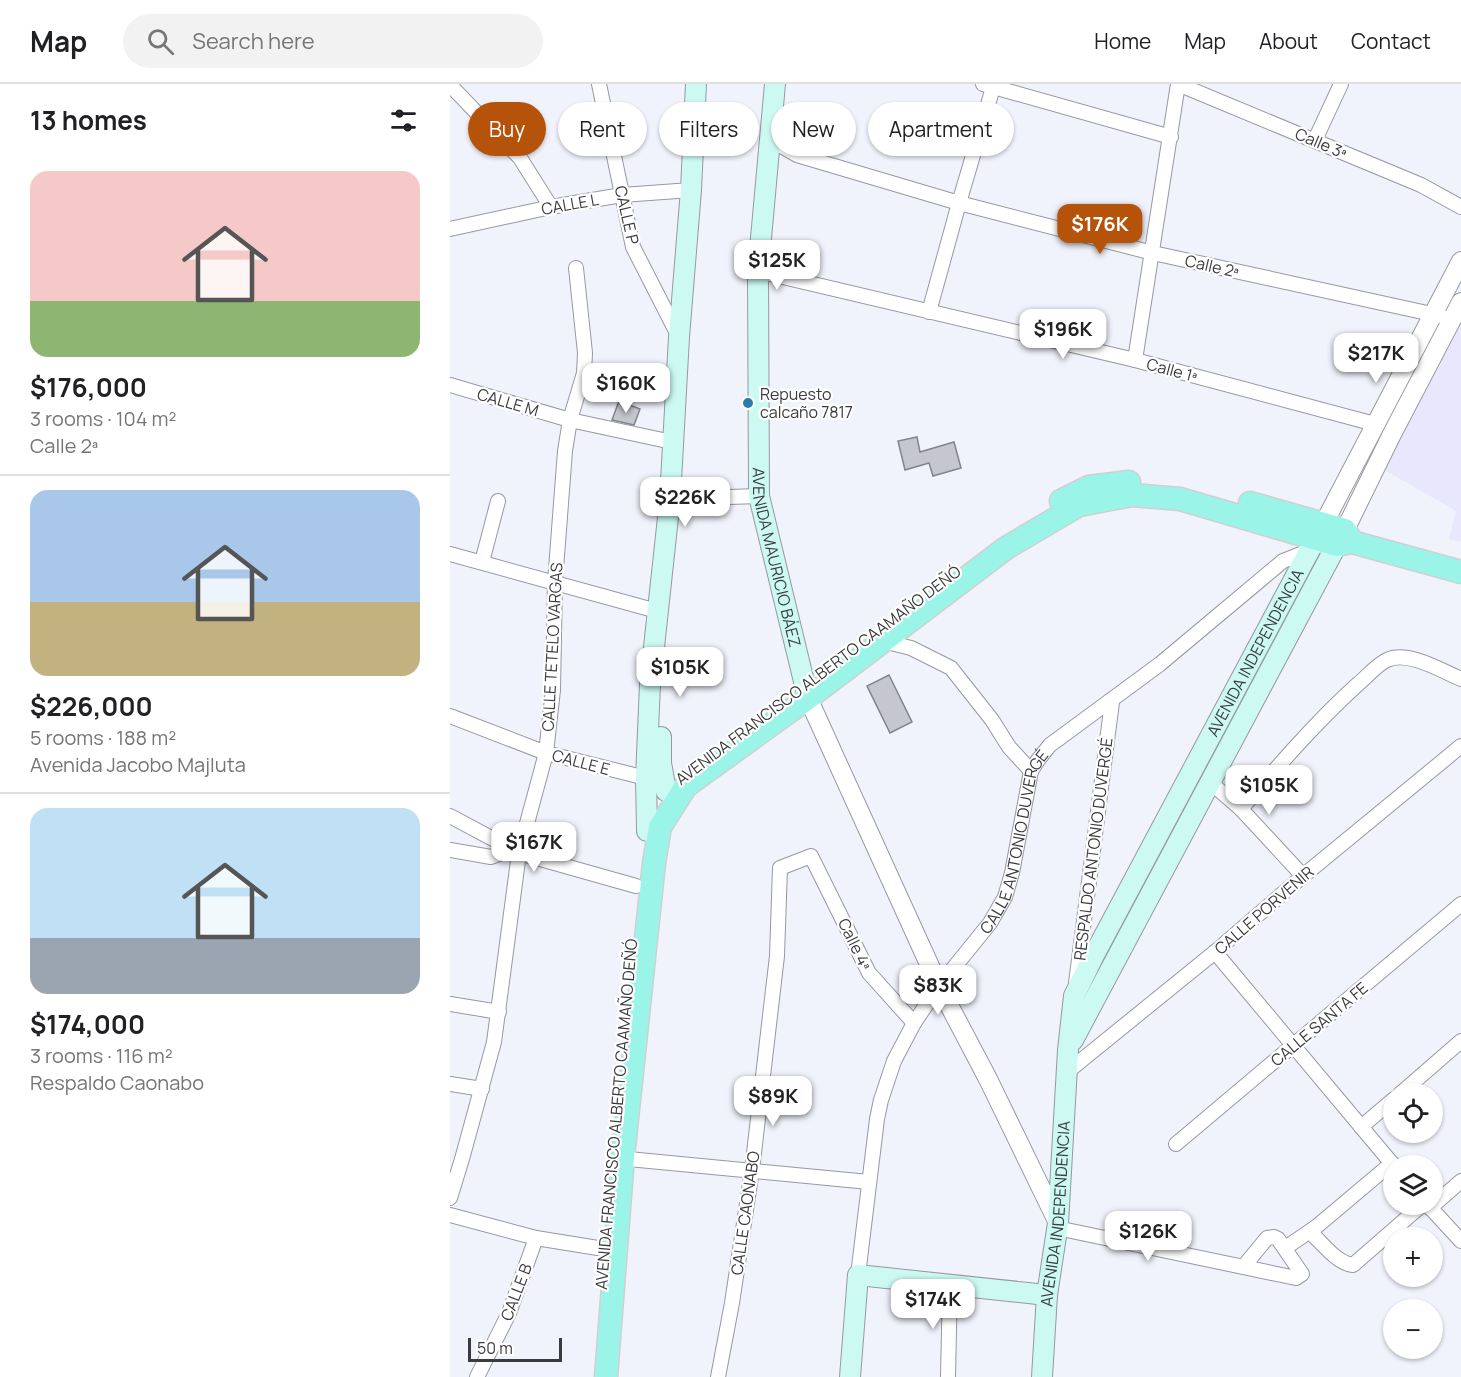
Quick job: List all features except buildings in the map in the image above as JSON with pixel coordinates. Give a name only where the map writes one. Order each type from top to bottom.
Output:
[{"type":"main road","points":[[647,831],[646,778],[650,684],[670,499],[696,84]]},
{"type":"main road","name":"AVENIDA MAURICIO BÁEZ","points":[[775,84],[758,271],[759,496],[806,689]]},
{"type":"main road","name":"AVENIDA FRANCISCO ALBERTO CAAMAÑO DEÑÓ","points":[[592,1377],[604,1249],[618,1158],[652,875],[660,827],[686,786],[992,544],[1057,503],[1089,487],[1118,482],[1156,481],[1331,538]]},
{"type":"main road","name":"AVENIDA FRANCISCO ALBERTO CAAMAÑO DEÑÓ","points":[[606,1377],[636,886],[647,831],[654,809],[666,791],[806,689],[883,641],[1006,548],[1079,505],[1132,495],[1180,499],[1461,572]]},
{"type":"main road","name":"AVENIDA INDEPENDENCIA","points":[[1068,1050],[1211,783],[1331,538]]},
{"type":"main road","name":"AVENIDA INDEPENDENCIA","points":[[1042,1377],[1047,1294],[1058,1226],[1066,1072],[1074,996],[1099,945],[1331,538]]},
{"type":"main road","points":[[657,611],[662,680],[661,763],[666,791]]},
{"type":"main road","points":[[858,1275],[1047,1294]]},
{"type":"main road","name":"CALLE ANTONIO DUVERGÉ","points":[[850,1377],[858,1275]]},
{"type":"street","name":"CALLE P","points":[[599,84],[633,247],[679,337]]},
{"type":"street","points":[[1135,360],[1172,137],[1178,84]]},
{"type":"street","name":"Calle 3ª","points":[[1178,84],[1421,185],[1461,207]]},
{"type":"street","points":[[1315,140],[1341,84]]},
{"type":"street","points":[[450,85],[520,159],[551,207]]},
{"type":"street","points":[[929,312],[990,85],[1172,137]]},
{"type":"street","name":"Calle 2ª","points":[[769,139],[797,155],[959,203],[1153,253],[1451,319]]},
{"type":"street","name":"CALLE L","points":[[451,233],[551,207],[622,195],[691,190]]},
{"type":"street","name":"AVENIDA INDEPENDENCIA","points":[[1331,538],[1375,424],[1461,261]]},
{"type":"street","name":"CALLE TETELO VARGAS","points":[[450,1198],[482,1089],[499,1012],[516,851],[546,753],[554,690],[555,582],[565,451],[570,420],[584,373],[585,353],[576,268]]},
{"type":"street","name":"Calle 1ª","points":[[758,271],[1135,360],[1375,424]]},
{"type":"street","name":"AVENIDA INDEPENDENCIA","points":[[1331,538],[1461,302]]},
{"type":"street","name":"CALLE M","points":[[450,385],[570,420],[672,442]]},
{"type":"street","points":[[670,499],[759,496]]},
{"type":"street","points":[[482,562],[498,501]]},
{"type":"street","name":"CALLE ANTONIO DUVERGÉ","points":[[858,1275],[881,1100],[894,1061],[914,1023],[939,986],[990,922],[1005,897],[1012,873],[1030,771],[1050,745],[1112,702],[1216,620],[1283,561],[1331,538]]},
{"type":"street","points":[[450,554],[657,611]]},
{"type":"street","points":[[883,641],[911,648],[951,668],[992,720],[1009,747],[1030,771]]},
{"type":"street","points":[[1241,809],[1349,692],[1387,660],[1401,658],[1420,661],[1461,679]]},
{"type":"street","name":"AVENIDA MAURICIO BÁEZ","points":[[806,689],[939,986],[988,1079],[1058,1226]]},
{"type":"street","name":"RESPALDO ANTONIO DUVERGÉ","points":[[1074,996],[1112,702]]},
{"type":"street","name":"CALLE E","points":[[450,716],[546,753],[646,778]]},
{"type":"street","name":"CALLE PORVENIR","points":[[1066,1072],[1215,952],[1461,746]]},
{"type":"street","points":[[1211,783],[1241,809],[1303,876]]},
{"type":"street","points":[[450,816],[516,851],[636,886]]},
{"type":"street","points":[[450,850],[491,858],[516,851]]},
{"type":"street","name":"CALLE CAONABO","points":[[718,1377],[732,1303],[752,1170],[777,956],[779,869],[811,856]]},
{"type":"street","name":"Calle 4ª","points":[[811,856],[869,973],[914,1023]]},
{"type":"street","name":"CALLE SANTA FE","points":[[1176,1144],[1461,904]]},
{"type":"street","points":[[1215,952],[1385,1155]]},
{"type":"street","points":[[450,1005],[499,1012]]},
{"type":"street","points":[[1413,1083],[1461,1041]]},
{"type":"street","points":[[450,1084],[482,1089]]},
{"type":"street","points":[[1361,1126],[1383,1108]]},
{"type":"street","points":[[618,1158],[869,1182]]},
{"type":"street","points":[[1285,1248],[1316,1227],[1383,1172]]},
{"type":"street","points":[[1443,1194],[1461,1181]]},
{"type":"street","points":[[450,1215],[536,1238],[604,1249]]},
{"type":"street","points":[[1316,1227],[1313,1231],[1314,1236],[1337,1258],[1346,1264],[1353,1265],[1416,1215]]},
{"type":"street","points":[[1436,1215],[1461,1240]]},
{"type":"street","points":[[1058,1226],[1296,1278],[1302,1272],[1278,1239],[1274,1237],[1267,1238],[1244,1266]]},
{"type":"street","name":"CALLE B","points":[[477,1377],[509,1313],[536,1238]]},
{"type":"street","points":[[948,1377],[950,1283]]},
{"type":"shaded area","points":[[1461,317],[1461,542],[1449,539],[1456,511],[1381,468]]},
{"type":"place","name":"Repuesto calcaño 7817","points":[[748,403]]}]
